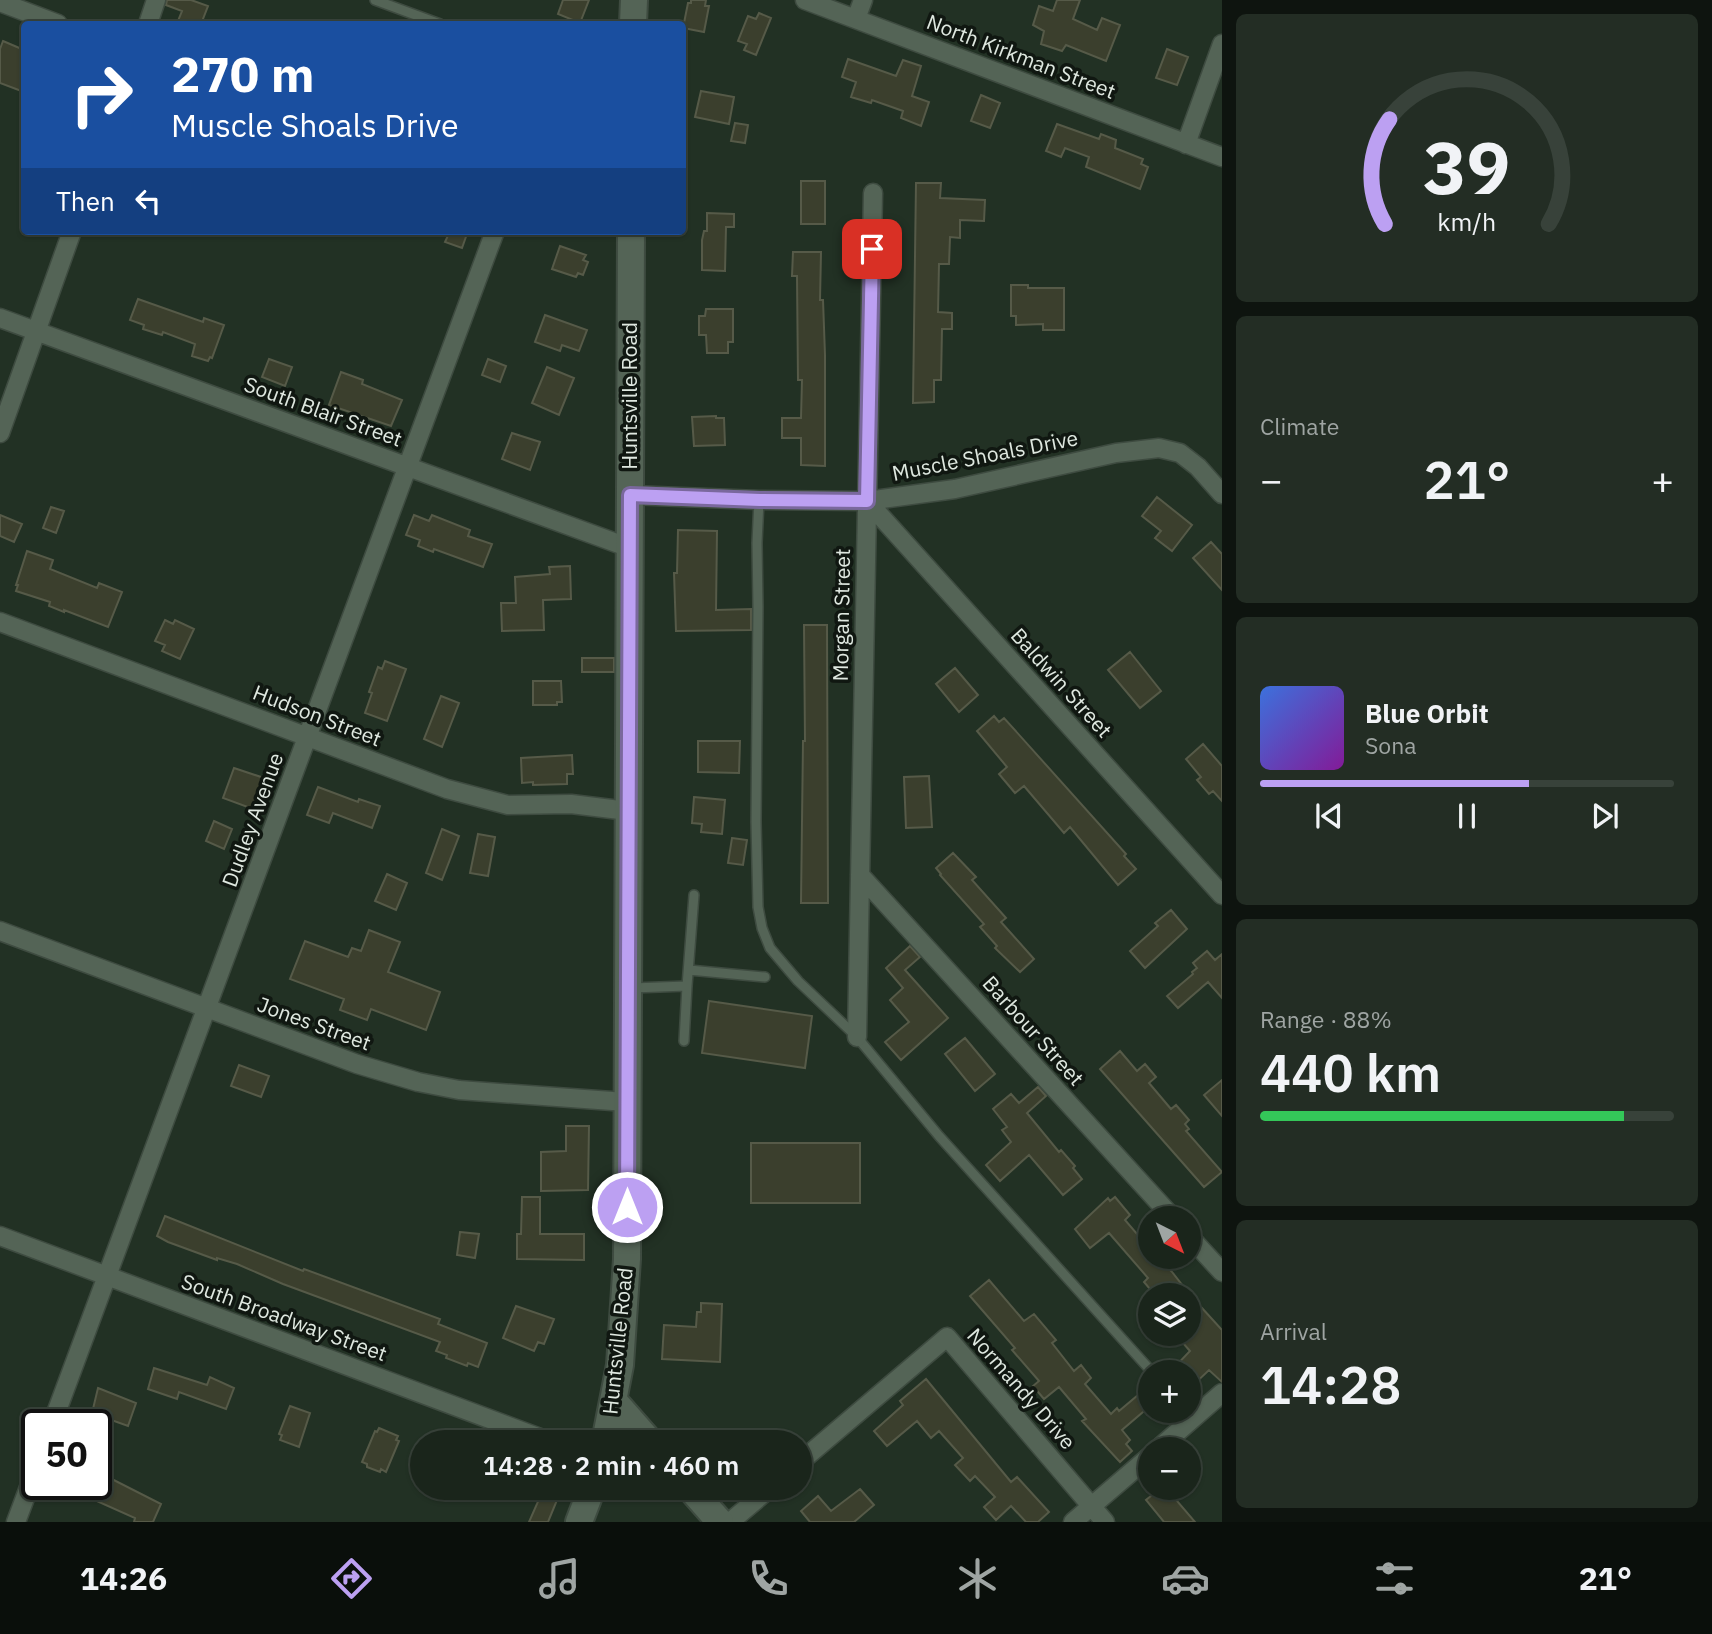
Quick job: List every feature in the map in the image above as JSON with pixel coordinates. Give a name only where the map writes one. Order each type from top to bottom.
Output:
[{"type":"main road","points":[[633,21],[634,0]]},
{"type":"main road","name":"Huntsville Road","points":[[608,1430],[614,1401],[625,1301],[630,548],[627,235]]},
{"type":"main road","points":[[614,1401],[639,1430]]},
{"type":"main road","points":[[579,1522],[587,1500]]},
{"type":"main road","points":[[701,1500],[720,1522]]},
{"type":"street","points":[[149,21],[156,0]]},
{"type":"street","name":"North Kirkman Street","points":[[805,0],[1222,157]]},
{"type":"street","points":[[856,19],[863,0]]},
{"type":"street","points":[[0,2],[50,21]]},
{"type":"street","points":[[1186,144],[1222,44]]},
{"type":"street","name":"Morgan Street","points":[[858,1037],[873,193]]},
{"type":"street","points":[[0,433],[71,235]]},
{"type":"street","name":"Dudley Avenue","points":[[58,1409],[494,235]]},
{"type":"street","name":"South Blair Street","points":[[0,318],[630,548]]},
{"type":"street","name":"Muscle Shoals Drive","points":[[630,495],[867,501],[955,489],[1137,449],[1180,453],[1198,467],[1222,494]]},
{"type":"street","name":"Baldwin Street","points":[[867,501],[1222,895]]},
{"type":"street","name":"Hudson Street","points":[[0,622],[447,789],[508,805],[572,804],[628,811]]},
{"type":"street","name":"Barbour Street","points":[[860,875],[1162,1206]]},
{"type":"street","name":"Jones Street","points":[[0,932],[357,1064],[418,1082],[472,1091],[626,1102]]},
{"type":"street","name":"South Broadway Street","points":[[0,1236],[519,1430]]},
{"type":"street","points":[[1201,1249],[1222,1272]]},
{"type":"street","name":"Normandy Drive","points":[[812,1452],[947,1337],[1105,1522]]},
{"type":"street","points":[[1201,1407],[1222,1393]]},
{"type":"street","points":[[1169,1437],[1182,1423]]},
{"type":"street","points":[[1073,1522],[1138,1466]]},
{"type":"street","points":[[16,1522],[24,1500]]},
{"type":"street","points":[[730,1522],[756,1500]]},
{"type":"lane","points":[[375,0],[432,21]]},
{"type":"lane","points":[[760,500],[757,544],[755,822],[758,907],[770,948],[783,965],[858,1037],[939,1136],[1141,1360]]},
{"type":"lane","points":[[684,1041],[695,895]]},
{"type":"lane","points":[[689,970],[765,978]]},
{"type":"lane","points":[[627,988],[687,986]]},
{"type":"building","points":[[167,0],[191,0],[208,6],[202,21],[178,21],[182,11],[166,5]]},
{"type":"building","points":[[563,0],[589,0],[581,21],[558,14]]},
{"type":"building","points":[[691,0],[706,0],[705,6],[709,6],[704,32],[686,29],[684,21],[688,3],[691,3]]},
{"type":"building","points":[[1057,0],[1080,0],[1073,19],[1097,30],[1102,18],[1120,25],[1106,61],[1066,45],[1062,51],[1041,44],[1044,31],[1033,25],[1039,6],[1053,11]]},
{"type":"building","points":[[759,13],[771,18],[756,55],[744,50],[747,44],[738,41],[748,16],[756,19]]},
{"type":"building","points":[[3,41],[21,49],[21,91],[0,83],[0,49]]},
{"type":"building","points":[[1167,49],[1188,57],[1177,85],[1156,78]]},
{"type":"building","points":[[848,59],[896,76],[903,60],[921,66],[912,96],[929,102],[921,126],[901,118],[903,111],[872,100],[871,103],[851,97],[856,82],[842,77]]},
{"type":"building","points":[[701,91],[734,97],[729,124],[695,117]]},
{"type":"building","points":[[981,95],[1000,103],[990,128],[971,121]]},
{"type":"building","points":[[735,123],[748,125],[745,143],[731,141]]},
{"type":"building","points":[[1057,124],[1099,139],[1101,134],[1116,140],[1115,148],[1143,159],[1141,164],[1148,167],[1140,189],[1086,167],[1089,157],[1065,148],[1061,157],[1046,151]]},
{"type":"building","points":[[801,181],[825,181],[825,224],[801,224]]},
{"type":"building","points":[[916,183],[941,183],[940,198],[985,200],[984,221],[960,220],[960,238],[950,237],[949,264],[939,264],[938,312],[952,313],[952,329],[942,329],[941,380],[934,380],[934,402],[913,403]]},
{"type":"building","points":[[707,213],[734,214],[734,227],[726,227],[725,271],[702,270],[702,240],[704,231],[707,231]]},
{"type":"building","points":[[448,235],[467,235],[462,248],[445,242]]},
{"type":"building","points":[[560,246],[586,255],[583,260],[588,262],[583,275],[578,273],[576,277],[552,269]]},
{"type":"building","points":[[793,252],[821,252],[825,466],[801,465],[801,438],[782,438],[782,418],[801,418],[797,276],[792,276]]},
{"type":"building","points":[[1011,285],[1064,288],[1064,330],[1043,330],[1043,324],[1016,325],[1016,316],[1011,316]]},
{"type":"building","points":[[138,299],[203,322],[204,318],[224,325],[212,358],[208,361],[192,356],[195,344],[163,332],[162,335],[143,329],[144,325],[130,320]]},
{"type":"building","points":[[706,309],[733,309],[733,342],[728,342],[728,353],[707,353],[706,335],[699,335],[699,316],[705,316]]},
{"type":"building","points":[[545,315],[587,330],[579,351],[562,345],[560,351],[535,342]]},
{"type":"building","points":[[269,359],[292,367],[285,386],[262,377]]},
{"type":"building","points":[[488,359],[506,366],[500,382],[482,375]]},
{"type":"building","points":[[547,367],[574,378],[559,415],[532,403]]},
{"type":"building","points":[[341,372],[363,380],[362,384],[402,400],[391,426],[329,405]]},
{"type":"building","points":[[692,417],[724,418],[725,445],[694,446]]},
{"type":"building","points":[[512,433],[540,442],[530,470],[502,459]]},
{"type":"building","points":[[1157,497],[1192,525],[1172,551],[1155,538],[1161,531],[1142,516]]},
{"type":"building","points":[[51,507],[64,511],[56,533],[43,528]]},
{"type":"building","points":[[0,515],[22,524],[14,542],[0,536]]},
{"type":"building","points":[[414,515],[429,521],[432,515],[470,530],[468,536],[492,544],[483,567],[418,546],[420,540],[406,535]]},
{"type":"building","points":[[678,530],[717,531],[716,610],[751,609],[751,630],[676,631],[674,573],[677,573]]},
{"type":"building","points":[[1211,542],[1222,554],[1222,590],[1193,558]]},
{"type":"building","points":[[27,551],[53,560],[50,569],[97,588],[99,583],[122,592],[108,627],[49,606],[50,602],[16,591]]},
{"type":"building","points":[[570,566],[571,599],[543,600],[544,630],[502,631],[501,603],[516,603],[515,577],[550,574],[549,567]]},
{"type":"building","points":[[165,620],[173,624],[175,620],[194,629],[180,659],[162,651],[165,645],[155,641]]},
{"type":"building","points":[[804,625],[827,625],[828,903],[801,903],[805,741]]},
{"type":"building","points":[[1130,652],[1161,691],[1140,708],[1108,670]]},
{"type":"building","points":[[582,658],[614,658],[614,672],[582,672]]},
{"type":"building","points":[[385,661],[406,669],[387,721],[365,713],[378,667],[382,669]]},
{"type":"building","points":[[955,668],[978,695],[959,712],[936,684]]},
{"type":"building","points":[[533,681],[561,681],[562,702],[557,702],[557,705],[533,705]]},
{"type":"building","points":[[441,696],[459,703],[442,747],[424,739]]},
{"type":"building","points":[[994,716],[999,722],[1004,718],[1126,854],[1124,856],[1136,869],[1118,885],[1070,827],[1064,833],[1024,786],[1015,793],[999,774],[1007,767],[977,731]]},
{"type":"building","points":[[698,741],[740,741],[739,773],[698,772]]},
{"type":"building","points":[[1203,744],[1222,766],[1222,801],[1213,791],[1209,794],[1197,780],[1201,777],[1186,759]]},
{"type":"building","points":[[572,755],[573,774],[567,774],[567,784],[522,783],[521,758]]},
{"type":"building","points":[[234,768],[264,778],[253,809],[223,798]]},
{"type":"building","points":[[929,776],[932,827],[906,828],[904,777]]},
{"type":"building","points":[[318,787],[358,802],[359,799],[380,806],[372,828],[333,813],[329,823],[307,815]]},
{"type":"building","points":[[694,797],[725,800],[722,834],[701,832],[702,824],[692,823]]},
{"type":"building","points":[[214,821],[232,829],[224,849],[206,841]]},
{"type":"building","points":[[442,829],[459,836],[442,880],[426,873]]},
{"type":"building","points":[[478,834],[495,837],[488,876],[470,873]]},
{"type":"building","points":[[732,838],[747,840],[743,865],[728,863]]},
{"type":"building","points":[[953,853],[976,877],[972,880],[1006,918],[1001,922],[1034,959],[1020,972],[995,948],[997,946],[980,927],[984,924],[936,868]]},
{"type":"building","points":[[387,874],[407,883],[396,910],[375,901]]},
{"type":"building","points":[[1171,910],[1187,929],[1145,968],[1130,951],[1158,926],[1155,923]]},
{"type":"building","points":[[369,930],[400,942],[388,972],[440,992],[426,1030],[371,1009],[367,1020],[340,1010],[344,999],[290,979],[305,941],[348,957],[352,948],[361,951]]},
{"type":"building","points":[[910,946],[920,957],[905,970],[948,1018],[901,1060],[885,1042],[909,1022],[890,1000],[903,988],[886,968]]},
{"type":"building","points":[[1207,951],[1215,960],[1222,954],[1222,998],[1208,982],[1178,1008],[1167,996],[1193,974],[1197,968],[1193,963]]},
{"type":"building","points":[[709,1001],[812,1016],[805,1068],[702,1053]]},
{"type":"building","points":[[965,1038],[995,1074],[975,1091],[945,1054]]},
{"type":"building","points":[[1120,1051],[1137,1071],[1145,1064],[1156,1077],[1149,1083],[1171,1109],[1176,1105],[1189,1120],[1185,1124],[1189,1129],[1186,1131],[1222,1172],[1204,1187],[1100,1069]]},
{"type":"building","points":[[239,1065],[269,1076],[261,1097],[231,1086]]},
{"type":"building","points":[[1222,1080],[1222,1116],[1204,1095]]},
{"type":"building","points":[[1038,1087],[1046,1096],[1027,1113],[1059,1152],[1061,1150],[1075,1166],[1073,1168],[1082,1179],[1063,1195],[1029,1155],[1000,1181],[986,1165],[1011,1142],[1002,1130],[1007,1127],[993,1109],[1011,1094],[1019,1103]]},
{"type":"building","points":[[566,1126],[589,1126],[588,1190],[541,1191],[541,1152],[566,1151]]},
{"type":"building","points":[[751,1143],[860,1143],[860,1203],[751,1203]]},
{"type":"building","points":[[522,1197],[540,1197],[540,1234],[584,1234],[584,1260],[517,1259]]},
{"type":"building","points":[[1115,1197],[1130,1215],[1125,1220],[1138,1235],[1138,1266],[1109,1233],[1090,1248],[1075,1229],[1108,1198],[1110,1201]]},
{"type":"building","points":[[165,1216],[303,1271],[304,1269],[440,1319],[438,1324],[487,1343],[478,1367],[446,1358],[447,1355],[436,1351],[440,1342],[283,1284],[237,1264],[217,1260],[168,1242],[157,1236]]},
{"type":"building","points":[[460,1232],[479,1234],[475,1258],[457,1255]]},
{"type":"building","points":[[1140,1269],[1169,1269],[1181,1283],[1145,1283],[1148,1278]]},
{"type":"building","points":[[989,1280],[1024,1321],[1034,1314],[1056,1340],[1052,1343],[1074,1371],[1081,1365],[1091,1378],[1085,1384],[1111,1414],[1117,1408],[1119,1411],[1138,1395],[1138,1416],[1122,1430],[1130,1440],[1126,1444],[1132,1451],[1120,1462],[1082,1421],[1086,1419],[1059,1387],[1044,1399],[1033,1386],[1039,1381],[1012,1350],[1015,1348],[970,1296]]},
{"type":"building","points":[[701,1303],[722,1304],[720,1362],[662,1359],[664,1325],[696,1327]]},
{"type":"building","points":[[516,1306],[554,1319],[544,1344],[538,1342],[534,1351],[503,1338]]},
{"type":"building","points":[[1202,1308],[1222,1330],[1222,1382],[1209,1370],[1201,1378],[1201,1360],[1181,1360],[1190,1351],[1186,1346],[1201,1346]]},
{"type":"building","points":[[154,1368],[207,1385],[210,1377],[234,1388],[226,1409],[179,1392],[177,1399],[148,1389]]},
{"type":"building","points":[[926,1379],[1011,1482],[1017,1477],[1049,1512],[1038,1522],[1026,1522],[1011,1506],[996,1520],[984,1507],[995,1497],[975,1476],[970,1481],[955,1465],[963,1458],[939,1431],[931,1438],[917,1421],[887,1446],[874,1431],[903,1405],[900,1401]]},
{"type":"building","points":[[98,1388],[136,1403],[128,1426],[112,1420],[112,1409],[93,1409]]},
{"type":"building","points":[[290,1406],[310,1413],[299,1447],[280,1440],[282,1435],[279,1434]]},
{"type":"building","points":[[379,1428],[398,1436],[396,1440],[399,1441],[386,1472],[367,1467],[367,1464],[362,1462],[375,1431]]},
{"type":"building","points":[[112,1479],[161,1504],[153,1522],[134,1522],[135,1518],[94,1500],[112,1500]]},
{"type":"building","points":[[860,1489],[874,1505],[854,1522],[810,1522],[801,1511],[818,1496],[831,1511]]},
{"type":"building","points":[[539,1500],[557,1500],[548,1522],[529,1522]]},
{"type":"building","points":[[1146,1500],[1176,1500],[1195,1522],[1164,1522]]},
{"type":"route","points":[[627,1207],[630,495],[867,501],[872,249]]}]
